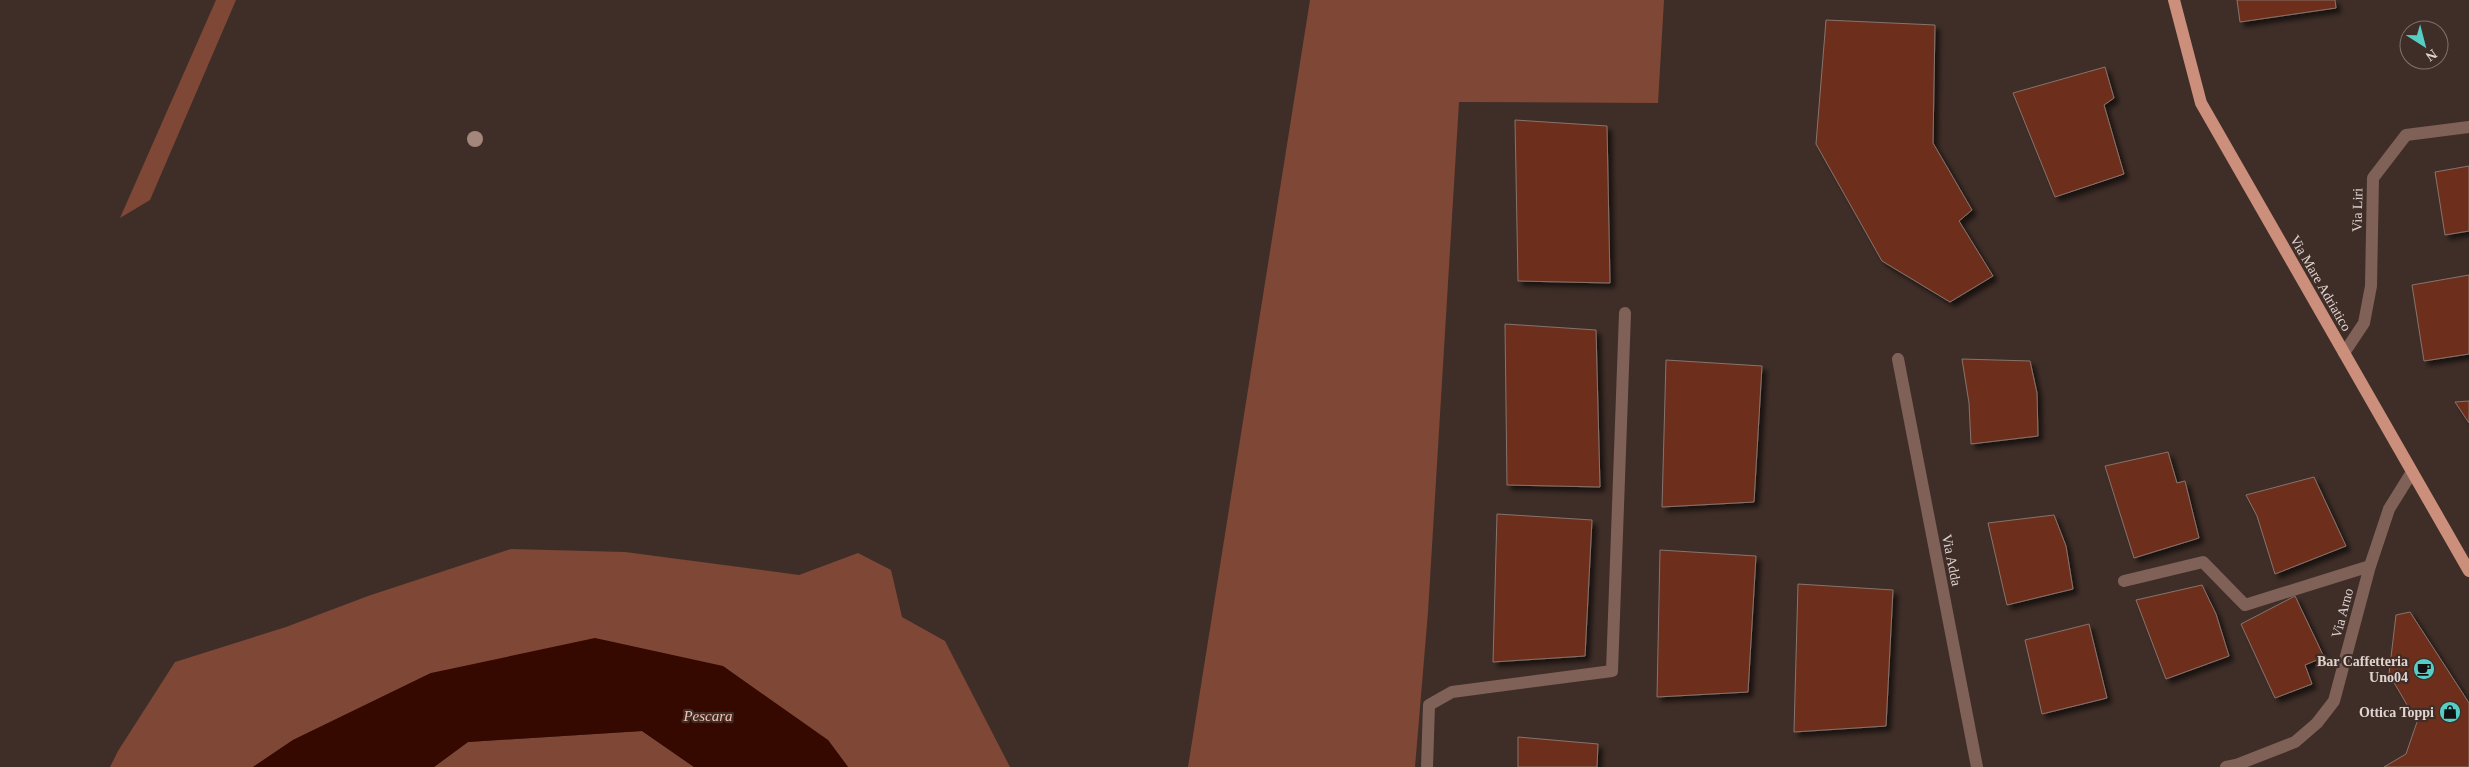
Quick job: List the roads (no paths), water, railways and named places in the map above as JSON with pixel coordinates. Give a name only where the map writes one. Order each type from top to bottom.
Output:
[{"type":"main road","name":"Via Mare Adriatico","points":[[2174,0],[2201,103],[2469,571]]},
{"type":"street","name":"Via Liri","points":[[2344,353],[2364,324],[2371,286],[2373,178],[2406,135],[2469,127]]},
{"type":"street","points":[[1427,767],[1429,705],[1452,692],[1612,671],[1625,313]]},
{"type":"street","name":"Via Adda","points":[[1898,359],[1977,767]]},
{"type":"street","name":"Via Arno","points":[[2226,767],[2296,742],[2317,723],[2334,702],[2370,566],[2389,508],[2412,472]]},
{"type":"street","points":[[2124,581],[2203,562],[2245,605],[2370,566]]},
{"type":"water","name":"Pescara","points":[[595,638],[723,666],[828,740],[848,767],[694,767],[642,731],[468,742],[434,767],[253,767],[293,740],[431,673]]},
{"type":"place","name":"Bar Caffetteria Uno04","points":[[2424,669]]},
{"type":"place","name":"Ottica Toppi","points":[[2450,712]]}]
